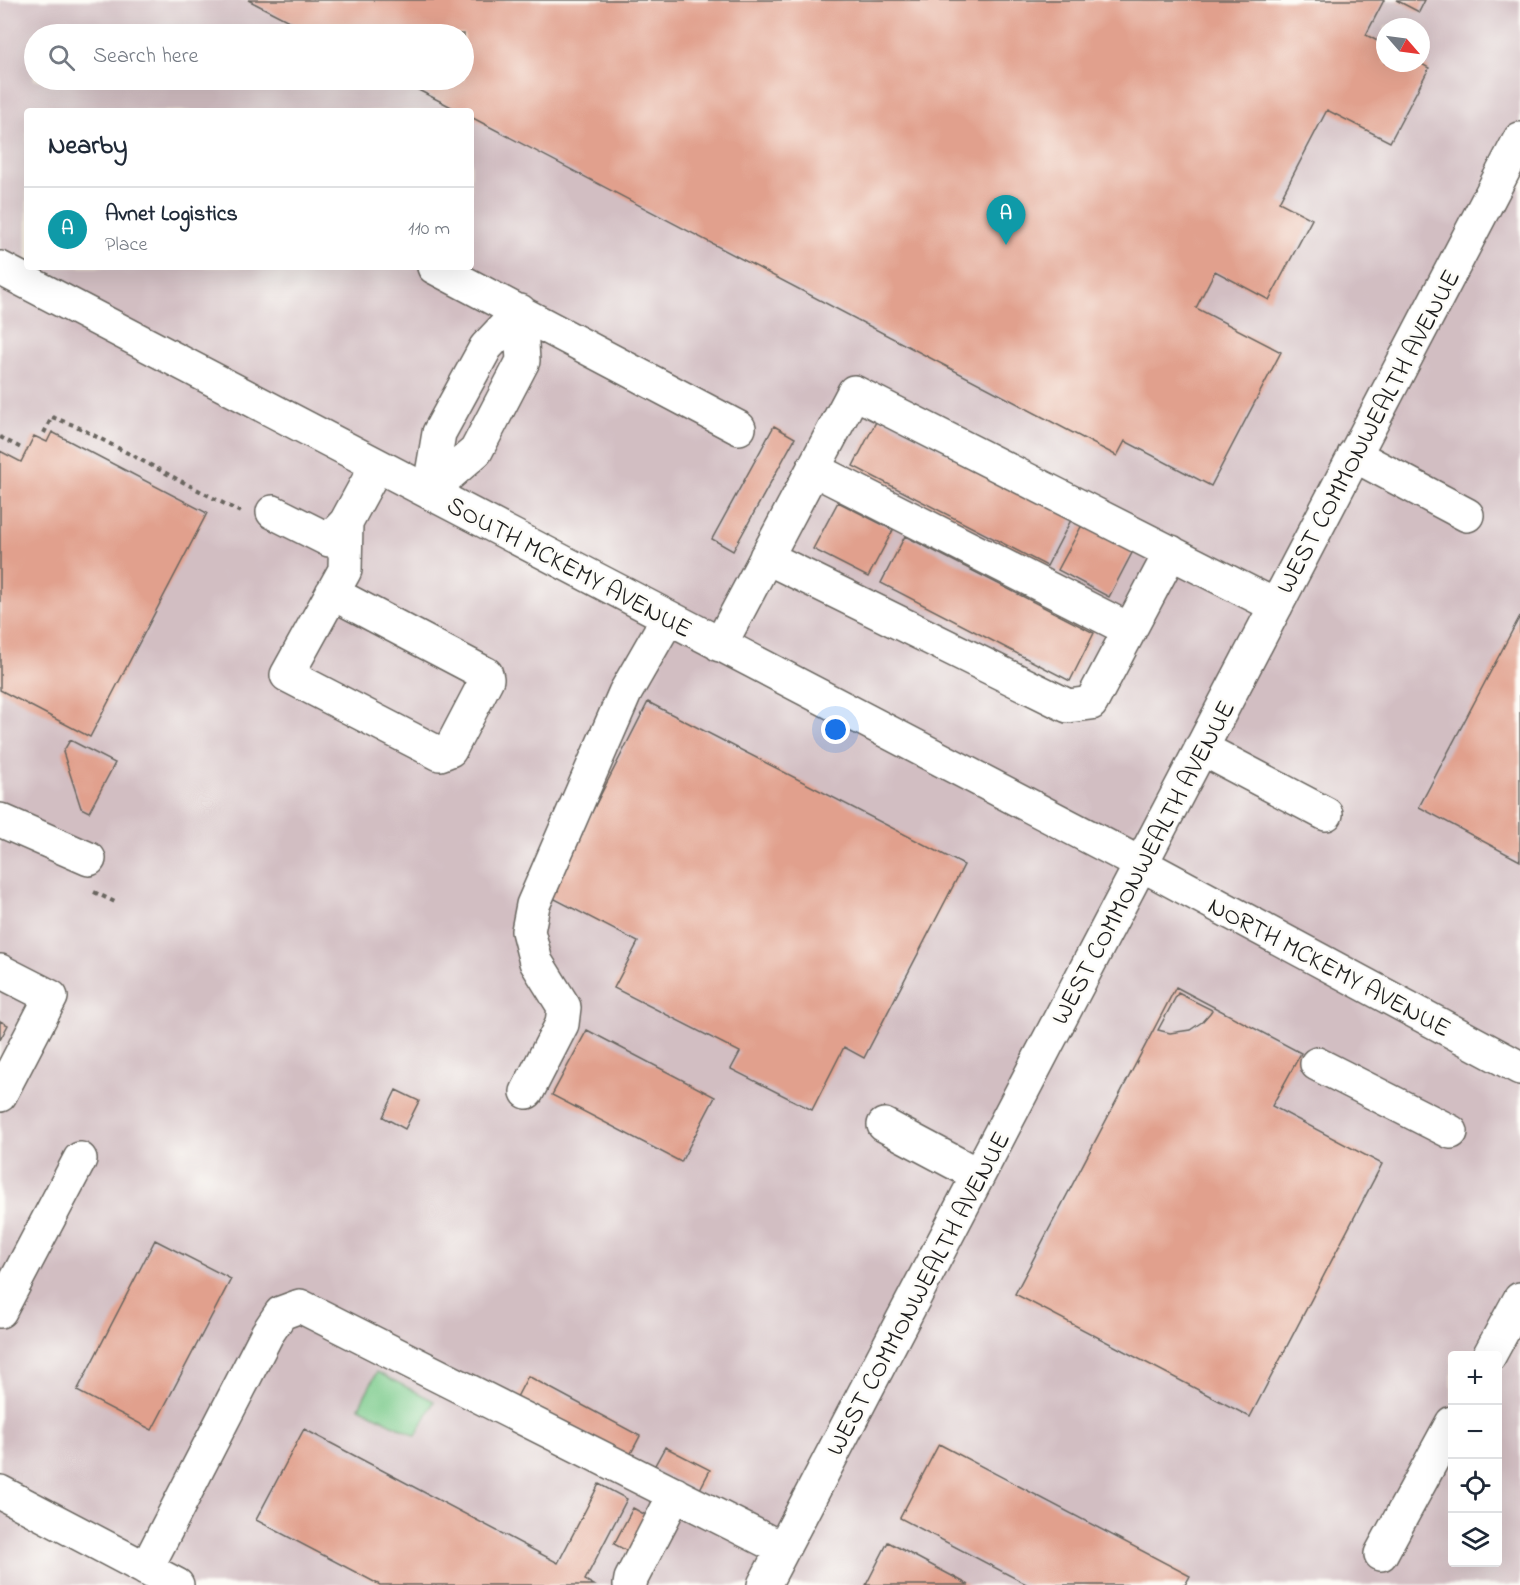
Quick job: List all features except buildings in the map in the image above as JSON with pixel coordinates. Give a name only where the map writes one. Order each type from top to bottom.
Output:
[{"type":"street","name":"WEST COMMONWEALTH AVENUE","points":[[764,1585],[1354,455],[1517,154]]},
{"type":"street","name":"SOUTH MCKEMY AVENUE","points":[[0,268],[1141,864]]},
{"type":"street","points":[[440,270],[739,428]]},
{"type":"street","points":[[429,492],[476,451],[523,361],[520,311]]},
{"type":"street","points":[[720,645],[854,392],[1276,606]]},
{"type":"street","points":[[1354,455],[1467,514]]},
{"type":"street","points":[[260,509],[328,540],[346,522],[377,465]]},
{"type":"street","points":[[813,469],[1130,630]]},
{"type":"street","points":[[332,593],[486,674],[487,679],[450,750],[440,754],[287,675],[332,593],[345,570],[346,522]]},
{"type":"street","points":[[766,557],[1068,706],[1091,702],[1172,552]]},
{"type":"street","points":[[527,1092],[562,1024],[564,1007],[536,962],[528,931],[533,905],[625,693],[668,618]]},
{"type":"street","points":[[1201,748],[1326,814]]},
{"type":"street","points":[[0,820],[89,859]]},
{"type":"street","name":"NORTH MCKEMY AVENUE","points":[[1141,864],[1520,1068]]},
{"type":"street","points":[[0,971],[51,997],[0,1095]]},
{"type":"street","points":[[1317,1064],[1451,1132]]},
{"type":"street","points":[[884,1125],[978,1175]]},
{"type":"street","points":[[0,1311],[80,1160]]},
{"type":"street","points":[[1492,1351],[1520,1299]]},
{"type":"street","points":[[146,1569],[267,1334],[281,1314],[300,1306],[783,1549]]},
{"type":"street","points":[[1381,1554],[1448,1430]]},
{"type":"street","points":[[630,1585],[675,1494]]},
{"type":"street","points":[[2,1500],[177,1585]]},
{"type":"path","points":[[44,433],[52,417],[76,426],[244,514],[260,509]]},
{"type":"path","points":[[0,437],[21,448]]},
{"type":"shaded area","points":[[0,0],[1520,0],[1520,1585],[0,1585]]},
{"type":"green space","points":[[377,1372],[434,1401],[416,1436],[359,1407]]},
{"type":"place","name":"Avnet Logistics","points":[[1006,245]]}]
